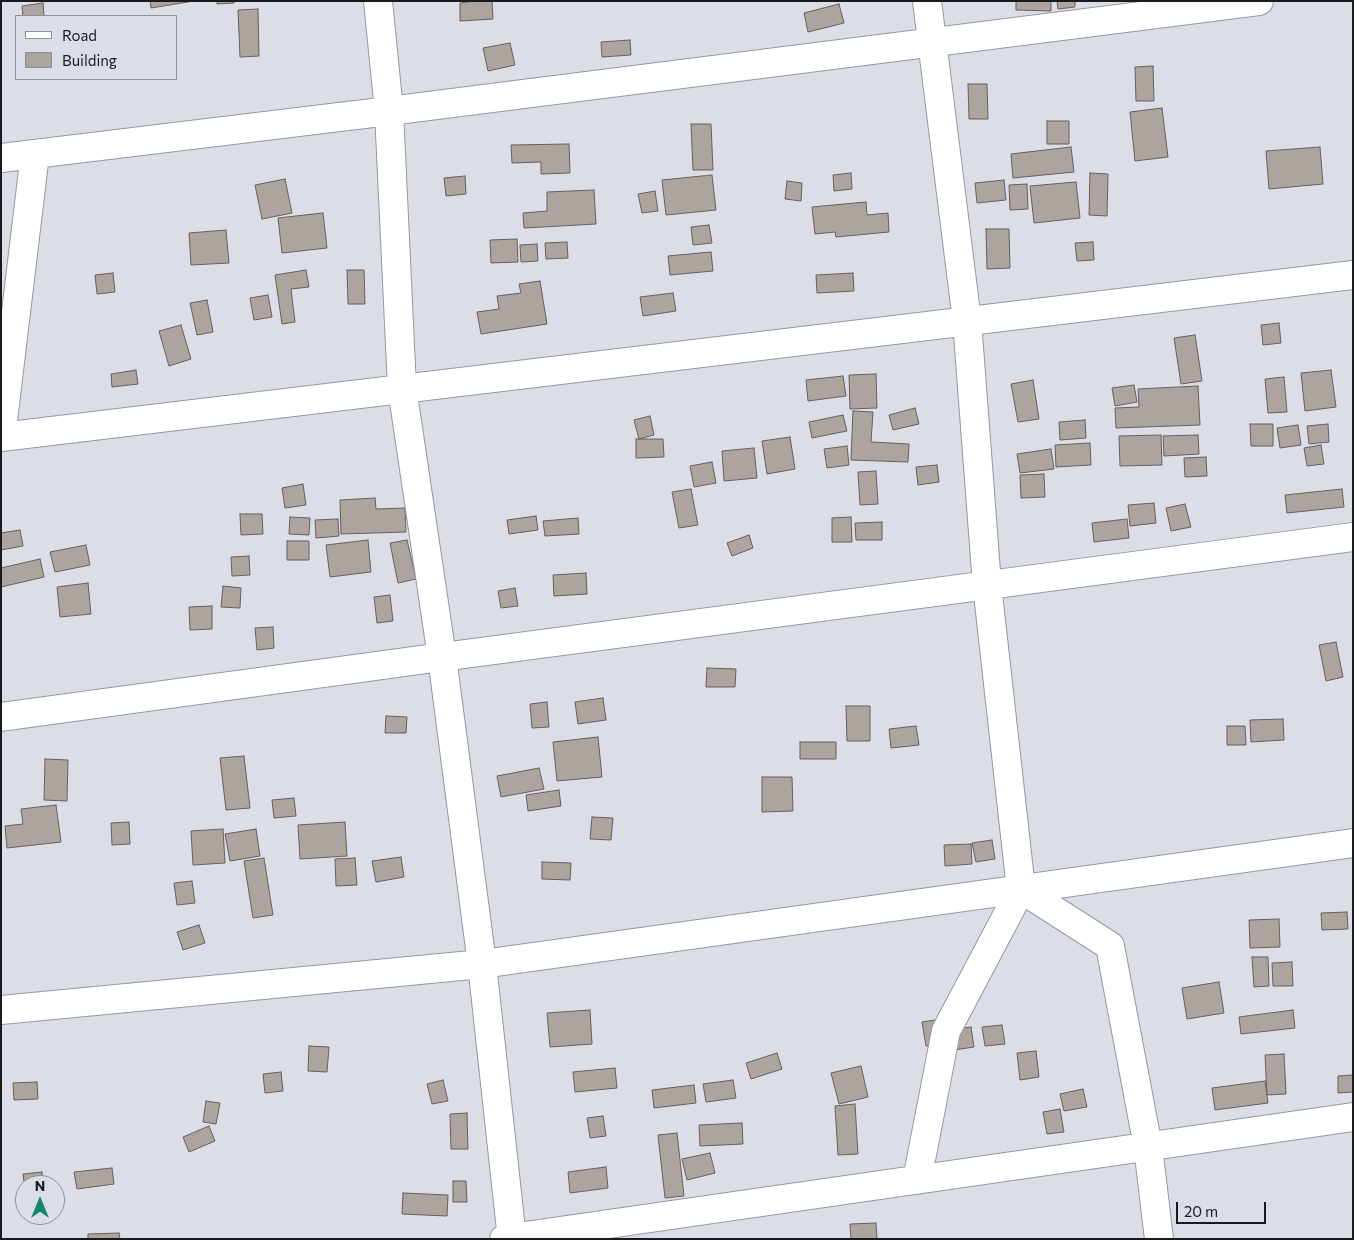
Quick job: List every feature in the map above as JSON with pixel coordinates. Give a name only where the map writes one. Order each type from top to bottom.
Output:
[{"type":"street","points":[[378,1],[389,111],[402,388],[442,657],[482,964],[510,1238],[1353,1117]]},
{"type":"street","points":[[917,1180],[946,1031],[1021,889],[987,585],[967,321],[927,1]]},
{"type":"street","points":[[1,158],[1259,1]]},
{"type":"street","points":[[35,154],[1,437],[1353,275]]},
{"type":"street","points":[[1,717],[1353,537]]},
{"type":"street","points":[[1,1010],[482,964],[1353,843]]},
{"type":"street","points":[[1021,889],[1110,946],[1148,1146],[1159,1239]]},
{"type":"building","points":[[150,1],[194,1],[151,8]]},
{"type":"building","points":[[217,1],[234,1],[234,3],[217,4]]},
{"type":"building","points":[[492,1],[493,19],[460,21],[460,3]]},
{"type":"building","points":[[1016,1],[1051,1],[1051,11],[1016,10]]},
{"type":"building","points":[[1057,1],[1075,1],[1075,7],[1058,9]]},
{"type":"building","points":[[43,3],[44,15],[23,15],[22,6]]},
{"type":"building","points":[[839,4],[844,23],[808,32],[804,13]]},
{"type":"building","points":[[258,9],[259,56],[240,57],[238,10]]},
{"type":"building","points":[[630,40],[631,55],[602,57],[601,42]]},
{"type":"building","points":[[510,43],[515,65],[488,71],[483,48]]},
{"type":"building","points":[[1153,66],[1154,101],[1136,101],[1135,67]]},
{"type":"building","points":[[968,84],[987,84],[988,119],[969,119]]},
{"type":"building","points":[[1162,108],[1168,157],[1135,161],[1130,112]]},
{"type":"building","points":[[1047,121],[1069,121],[1069,144],[1047,144]]},
{"type":"building","points":[[691,124],[711,124],[713,170],[693,170]]},
{"type":"building","points":[[569,144],[570,173],[541,174],[541,162],[512,163],[511,145]]},
{"type":"building","points":[[1071,147],[1074,172],[1013,178],[1011,154]]},
{"type":"building","points":[[1320,147],[1323,184],[1269,189],[1266,151]]},
{"type":"building","points":[[851,173],[852,189],[834,191],[833,175]]},
{"type":"building","points":[[1090,173],[1108,174],[1107,216],[1089,215]]},
{"type":"building","points":[[712,175],[716,210],[666,215],[662,180]]},
{"type":"building","points":[[465,176],[466,194],[446,196],[444,178]]},
{"type":"building","points":[[285,179],[292,213],[262,219],[255,185]]},
{"type":"building","points":[[1004,180],[1006,200],[977,203],[975,183]]},
{"type":"building","points":[[787,181],[802,183],[801,201],[785,199]]},
{"type":"building","points":[[1076,182],[1080,218],[1034,223],[1030,186]]},
{"type":"building","points":[[1027,184],[1028,209],[1010,210],[1009,185]]},
{"type":"building","points":[[594,190],[596,224],[524,228],[523,213],[547,211],[547,192]]},
{"type":"building","points":[[655,191],[658,211],[642,213],[638,194]]},
{"type":"building","points":[[866,202],[867,215],[888,213],[889,232],[836,237],[835,232],[815,234],[812,207]]},
{"type":"building","points":[[323,213],[327,248],[282,253],[278,218]]},
{"type":"building","points":[[709,225],[712,243],[693,245],[691,227]]},
{"type":"building","points":[[986,229],[1009,229],[1010,268],[987,269]]},
{"type":"building","points":[[226,230],[229,263],[191,265],[189,233]]},
{"type":"building","points":[[517,239],[518,262],[491,263],[490,240]]},
{"type":"building","points":[[567,242],[568,258],[546,259],[545,243]]},
{"type":"building","points":[[1093,242],[1094,260],[1077,261],[1075,243]]},
{"type":"building","points":[[537,244],[538,261],[521,262],[520,245]]},
{"type":"building","points":[[711,252],[713,271],[670,275],[668,256]]},
{"type":"building","points":[[306,270],[309,287],[291,289],[295,322],[282,324],[275,275]]},
{"type":"building","points":[[347,270],[364,270],[365,304],[348,304]]},
{"type":"building","points":[[113,273],[115,292],[97,294],[95,275]]},
{"type":"building","points":[[853,273],[854,291],[817,293],[816,275]]},
{"type":"building","points":[[540,281],[547,324],[481,334],[477,312],[499,309],[497,296],[521,293],[519,284]]},
{"type":"building","points":[[673,293],[676,311],[643,316],[640,297]]},
{"type":"building","points":[[268,295],[272,317],[254,320],[250,298]]},
{"type":"building","points":[[207,300],[213,332],[197,335],[190,303]]},
{"type":"building","points":[[1279,323],[1281,343],[1263,345],[1261,325]]},
{"type":"building","points":[[181,325],[191,359],[169,366],[159,331]]},
{"type":"building","points":[[1195,335],[1202,381],[1181,384],[1174,338]]},
{"type":"building","points":[[136,370],[138,384],[112,387],[111,374]]},
{"type":"building","points":[[1331,370],[1336,407],[1305,411],[1301,373]]},
{"type":"building","points":[[876,374],[877,408],[850,409],[849,375]]},
{"type":"building","points":[[843,376],[846,396],[808,401],[806,380]]},
{"type":"building","points":[[1284,377],[1287,412],[1268,413],[1265,379]]},
{"type":"building","points":[[1033,380],[1039,419],[1018,422],[1011,384]]},
{"type":"building","points":[[1134,385],[1137,402],[1115,406],[1112,388]]},
{"type":"building","points":[[1198,386],[1200,425],[1116,428],[1115,408],[1139,407],[1138,389]]},
{"type":"building","points":[[915,408],[919,424],[893,430],[889,415]]},
{"type":"building","points":[[853,411],[873,412],[871,442],[909,444],[908,462],[851,460]]},
{"type":"building","points":[[843,415],[847,431],[812,438],[809,422]]},
{"type":"building","points":[[650,416],[654,435],[639,439],[634,420]]},
{"type":"building","points":[[1085,420],[1086,438],[1060,440],[1059,422]]},
{"type":"building","points":[[1250,424],[1273,424],[1273,446],[1251,446]]},
{"type":"building","points":[[1328,424],[1329,442],[1309,444],[1307,426]]},
{"type":"building","points":[[1298,425],[1301,445],[1280,448],[1277,428]]},
{"type":"building","points":[[1161,435],[1162,465],[1120,466],[1119,436]]},
{"type":"building","points":[[1198,435],[1199,454],[1164,456],[1163,436]]},
{"type":"building","points":[[790,437],[795,469],[767,474],[762,441]]},
{"type":"building","points":[[636,439],[663,439],[664,457],[636,458]]},
{"type":"building","points":[[1090,443],[1091,465],[1056,467],[1055,445]]},
{"type":"building","points":[[1321,445],[1324,464],[1307,466],[1304,448]]},
{"type":"building","points":[[847,446],[849,465],[827,468],[824,449]]},
{"type":"building","points":[[754,448],[757,478],[724,481],[722,451]]},
{"type":"building","points":[[1051,449],[1054,469],[1020,473],[1017,454]]},
{"type":"building","points":[[1206,457],[1207,476],[1185,477],[1184,458]]},
{"type":"building","points":[[712,462],[716,483],[694,487],[690,466]]},
{"type":"building","points":[[937,465],[939,482],[918,485],[916,467]]},
{"type":"building","points":[[876,471],[878,504],[860,505],[858,472]]},
{"type":"building","points":[[1044,474],[1045,497],[1021,498],[1020,475]]},
{"type":"building","points":[[303,484],[306,505],[285,508],[282,488]]},
{"type":"building","points":[[691,489],[698,525],[679,528],[672,492]]},
{"type":"building","points":[[1342,489],[1344,507],[1287,513],[1285,495]]},
{"type":"building","points":[[375,498],[376,509],[405,508],[406,532],[341,534],[340,500]]},
{"type":"building","points":[[1154,503],[1156,523],[1130,526],[1128,505]]},
{"type":"building","points":[[1185,504],[1191,527],[1171,531],[1166,508]]},
{"type":"building","points":[[240,514],[262,514],[263,534],[241,535]]},
{"type":"building","points":[[536,516],[538,530],[509,534],[507,520]]},
{"type":"building","points":[[290,517],[310,518],[309,535],[289,534]]},
{"type":"building","points":[[851,517],[852,542],[832,542],[832,518]]},
{"type":"building","points":[[578,518],[579,534],[545,536],[543,521]]},
{"type":"building","points":[[338,519],[339,536],[316,538],[315,520]]},
{"type":"building","points":[[1127,519],[1129,538],[1094,542],[1092,523]]},
{"type":"building","points":[[882,522],[882,540],[856,540],[855,523]]},
{"type":"building","points":[[20,530],[23,546],[1,550],[1,533]]},
{"type":"building","points":[[749,535],[753,548],[732,556],[727,543]]},
{"type":"building","points":[[368,540],[371,572],[330,577],[326,545]]},
{"type":"building","points":[[407,540],[416,579],[398,583],[390,543]]},
{"type":"building","points":[[287,541],[309,541],[309,560],[287,560]]},
{"type":"building","points":[[86,545],[90,565],[55,572],[50,552]]},
{"type":"building","points":[[249,556],[250,575],[232,576],[231,557]]},
{"type":"building","points":[[40,559],[44,577],[1,587],[1,568]]},
{"type":"building","points":[[586,573],[587,594],[554,596],[553,575]]},
{"type":"building","points":[[88,583],[91,614],[60,617],[57,587]]},
{"type":"building","points":[[223,586],[241,588],[240,608],[221,607]]},
{"type":"building","points":[[515,588],[518,606],[501,608],[498,591]]},
{"type":"building","points":[[390,595],[393,621],[377,623],[374,597]]},
{"type":"building","points":[[212,606],[212,629],[190,630],[189,607]]},
{"type":"building","points":[[273,627],[274,648],[257,650],[255,628]]},
{"type":"building","points":[[1336,642],[1343,677],[1326,681],[1319,645]]},
{"type":"building","points":[[707,668],[736,669],[735,687],[706,687]]},
{"type":"building","points":[[603,698],[606,720],[578,724],[575,702]]},
{"type":"building","points":[[547,702],[549,727],[532,728],[530,704]]},
{"type":"building","points":[[846,706],[870,706],[870,741],[847,741]]},
{"type":"building","points":[[386,716],[407,717],[406,733],[385,733]]},
{"type":"building","points":[[1283,719],[1284,740],[1251,742],[1250,720]]},
{"type":"building","points":[[916,726],[919,745],[891,748],[889,729]]},
{"type":"building","points":[[1227,726],[1245,726],[1246,745],[1227,745]]},
{"type":"building","points":[[598,737],[602,777],[557,781],[553,742]]},
{"type":"building","points":[[800,742],[836,742],[836,759],[800,759]]},
{"type":"building","points":[[244,756],[250,808],[226,810],[220,758]]},
{"type":"building","points":[[45,759],[68,760],[67,801],[44,800]]},
{"type":"building","points":[[539,768],[544,789],[501,797],[497,776]]},
{"type":"building","points":[[762,777],[792,777],[793,811],[762,812]]},
{"type":"building","points":[[559,790],[561,806],[528,811],[526,795]]},
{"type":"building","points":[[294,798],[296,816],[274,818],[272,800]]},
{"type":"building","points":[[56,805],[61,842],[7,848],[5,826],[23,824],[21,809]]},
{"type":"building","points":[[592,817],[613,818],[611,840],[590,839]]},
{"type":"building","points":[[129,822],[130,844],[112,845],[111,823]]},
{"type":"building","points":[[345,822],[347,856],[300,859],[298,825]]},
{"type":"building","points":[[223,829],[225,863],[193,865],[191,831]]},
{"type":"building","points":[[256,829],[260,856],[230,861],[225,834]]},
{"type":"building","points":[[992,840],[995,859],[976,862],[972,843]]},
{"type":"building","points":[[971,844],[972,864],[945,866],[944,845]]},
{"type":"building","points":[[401,857],[404,877],[376,882],[372,861]]},
{"type":"building","points":[[264,858],[273,915],[253,918],[244,861]]},
{"type":"building","points":[[355,858],[357,885],[336,886],[335,859]]},
{"type":"building","points":[[542,862],[571,863],[570,880],[542,879]]},
{"type":"building","points":[[192,881],[195,903],[177,905],[174,883]]},
{"type":"building","points":[[1347,912],[1348,929],[1322,930],[1321,913]]},
{"type":"building","points":[[1279,919],[1280,947],[1250,948],[1249,920]]},
{"type":"building","points":[[199,925],[205,943],[183,950],[177,932]]},
{"type":"building","points":[[1252,957],[1268,957],[1269,986],[1254,987]]},
{"type":"building","points":[[1292,962],[1293,986],[1273,986],[1272,963]]},
{"type":"building","points":[[1219,982],[1224,1013],[1187,1019],[1182,988]]},
{"type":"building","points":[[590,1010],[592,1044],[550,1047],[547,1013]]},
{"type":"building","points":[[1293,1010],[1295,1028],[1241,1034],[1239,1017]]},
{"type":"building","points":[[942,1019],[946,1043],[926,1046],[922,1022]]},
{"type":"building","points":[[1002,1025],[1005,1044],[985,1046],[982,1027]]},
{"type":"building","points":[[971,1027],[974,1047],[954,1050],[951,1030]]},
{"type":"building","points":[[309,1046],[329,1047],[327,1072],[308,1071]]},
{"type":"building","points":[[1036,1051],[1039,1077],[1020,1080],[1017,1053]]},
{"type":"building","points":[[777,1053],[782,1069],[751,1079],[746,1063]]},
{"type":"building","points":[[1284,1054],[1286,1094],[1267,1095],[1265,1055]]},
{"type":"building","points":[[861,1066],[868,1097],[839,1104],[831,1073]]},
{"type":"building","points":[[615,1068],[617,1088],[575,1092],[573,1072]]},
{"type":"building","points":[[281,1072],[283,1091],[265,1093],[263,1074]]},
{"type":"building","points":[[1353,1075],[1353,1092],[1338,1093],[1338,1076]]},
{"type":"building","points":[[443,1080],[448,1101],[432,1104],[427,1084]]},
{"type":"building","points":[[733,1080],[736,1098],[706,1102],[703,1084]]},
{"type":"building","points":[[1265,1081],[1268,1103],[1215,1110],[1212,1088]]},
{"type":"building","points":[[37,1082],[38,1099],[14,1100],[13,1083]]},
{"type":"building","points":[[694,1085],[696,1103],[654,1108],[652,1090]]},
{"type":"building","points":[[1083,1089],[1087,1107],[1064,1111],[1060,1094]]},
{"type":"building","points":[[206,1101],[220,1103],[216,1124],[203,1122]]},
{"type":"building","points":[[855,1104],[858,1154],[838,1155],[835,1106]]},
{"type":"building","points":[[1060,1109],[1064,1132],[1047,1134],[1043,1112]]},
{"type":"building","points":[[467,1113],[468,1149],[451,1149],[450,1114]]},
{"type":"building","points":[[603,1116],[606,1136],[590,1138],[587,1118]]},
{"type":"building","points":[[742,1123],[743,1144],[700,1146],[699,1125]]},
{"type":"building","points":[[209,1126],[215,1141],[189,1152],[183,1137]]},
{"type":"building","points":[[677,1133],[684,1196],[665,1198],[658,1135]]},
{"type":"building","points":[[710,1153],[715,1173],[687,1180],[682,1159]]},
{"type":"building","points":[[606,1167],[608,1188],[570,1193],[568,1172]]},
{"type":"building","points":[[112,1168],[114,1184],[77,1189],[74,1172]]},
{"type":"building","points":[[42,1172],[42,1175],[23,1175]]},
{"type":"building","points":[[453,1181],[466,1181],[467,1202],[453,1202]]},
{"type":"building","points":[[403,1193],[448,1195],[447,1216],[402,1214]]},
{"type":"building","points":[[876,1223],[877,1239],[851,1239],[850,1224]]},
{"type":"building","points":[[119,1233],[120,1239],[88,1239],[88,1234]]}]
